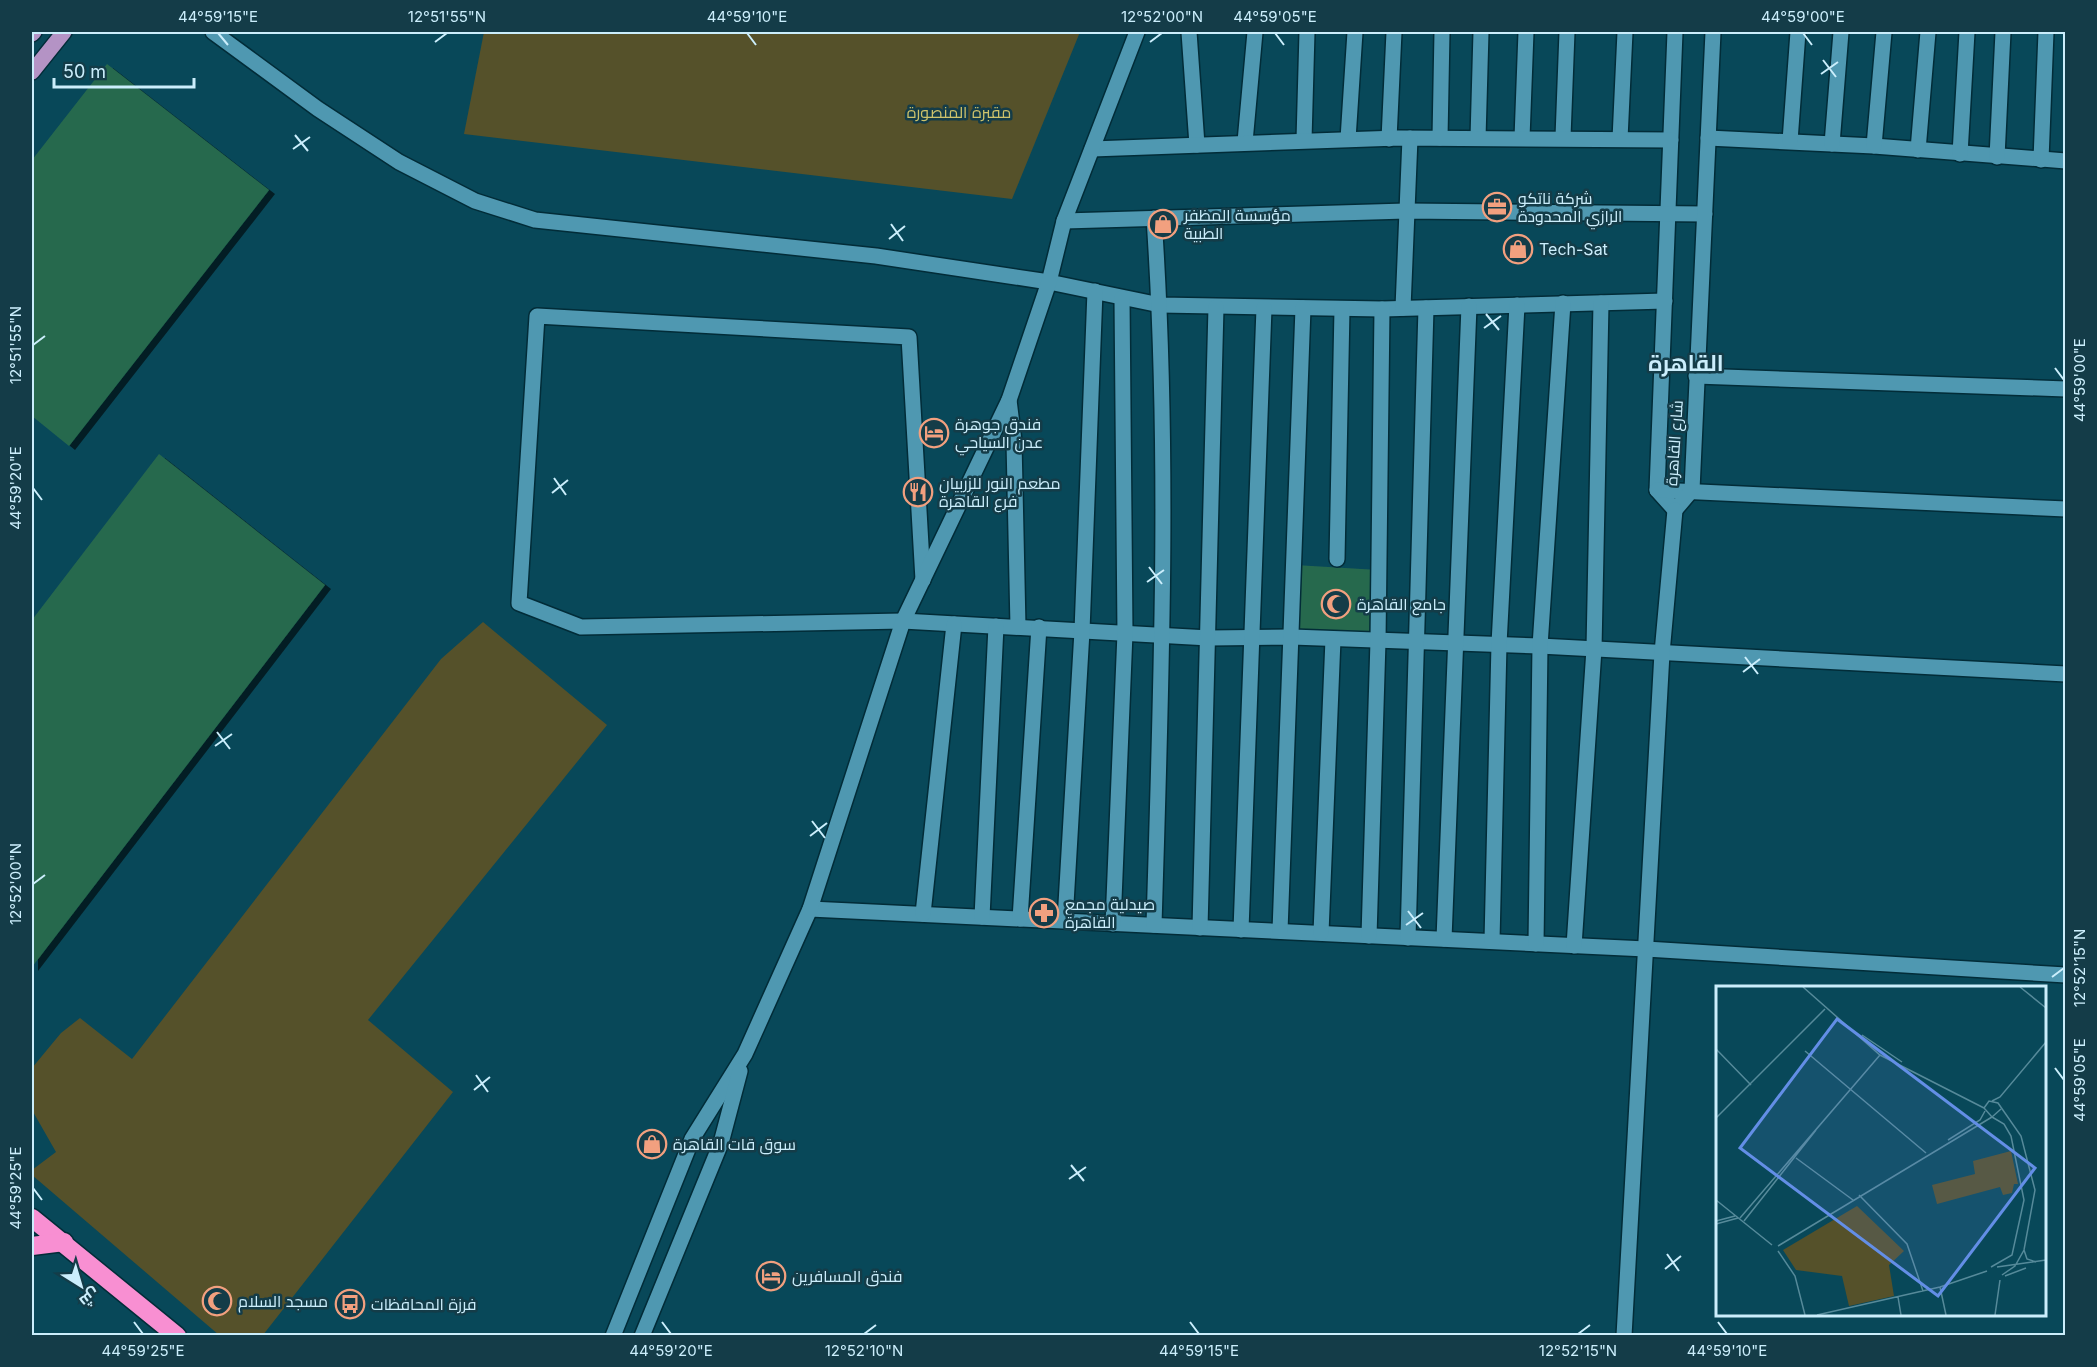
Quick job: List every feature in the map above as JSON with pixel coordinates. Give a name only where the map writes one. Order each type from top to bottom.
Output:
[{"type":"highway","points":[[32,1218],[177,1335]]},
{"type":"highway","points":[[32,1246],[64,1242]]},
{"type":"main road","points":[[32,72],[64,32]]},
{"type":"street","points":[[213,32],[318,109],[399,162],[476,201],[535,220],[876,256],[1049,282],[1160,305],[1382,309],[1665,301]]},
{"type":"street","points":[[614,1335],[692,1139],[745,1054],[810,909],[903,621],[1009,400],[1049,282],[1064,221],[1137,32]]},
{"type":"street","points":[[1189,32],[1197,145]]},
{"type":"street","points":[[1245,142],[1255,32]]},
{"type":"street","points":[[1304,140],[1307,32]]},
{"type":"street","points":[[1348,139],[1355,32]]},
{"type":"street","points":[[1389,139],[1394,32]]},
{"type":"street","points":[[1440,138],[1442,32]]},
{"type":"street","points":[[1478,138],[1481,32]]},
{"type":"street","points":[[1522,138],[1526,32]]},
{"type":"street","points":[[1563,137],[1568,32]]},
{"type":"street","points":[[1620,139],[1624,32]]},
{"type":"street","name":"شارع القاهرة","points":[[1675,32],[1657,490],[1675,510],[1692,490],[1713,32]]},
{"type":"street","points":[[1790,141],[1798,32]]},
{"type":"street","points":[[1832,144],[1840,32]]},
{"type":"street","points":[[1874,146],[1884,32]]},
{"type":"street","points":[[1918,150],[1928,32]]},
{"type":"street","points":[[1960,154],[1967,32]]},
{"type":"street","points":[[1997,157],[2003,32]]},
{"type":"street","points":[[2041,160],[2046,32]]},
{"type":"street","points":[[1092,149],[1410,138],[1563,137],[1671,140]]},
{"type":"street","points":[[1403,308],[1410,138]]},
{"type":"street","points":[[1708,138],[1874,146],[2066,161]]},
{"type":"street","points":[[1064,221],[1406,211],[1705,214]]},
{"type":"street","points":[[1154,925],[1163,636],[1160,305],[1155,218]]},
{"type":"street","points":[[1065,921],[1082,631],[1095,291]]},
{"type":"street","points":[[1113,924],[1125,633],[1122,298]]},
{"type":"street","points":[[1536,944],[1540,646],[1563,303]]},
{"type":"street","points":[[1574,946],[1594,649],[1601,303]]},
{"type":"street","points":[[1492,942],[1499,644],[1517,304]]},
{"type":"street","points":[[1444,939],[1469,306]]},
{"type":"street","points":[[1200,928],[1216,307]]},
{"type":"street","points":[[1241,930],[1264,308]]},
{"type":"street","points":[[1280,932],[1303,308]]},
{"type":"street","points":[[1408,938],[1426,308]]},
{"type":"street","points":[[1337,559],[1342,309]]},
{"type":"street","points":[[1370,936],[1378,641],[1382,309]]},
{"type":"street","points":[[923,580],[909,337],[537,316],[519,603],[581,627],[903,621],[1209,638],[1292,637],[1499,644],[2066,674]]},
{"type":"street","points":[[1696,376],[2066,389]]},
{"type":"street","points":[[1009,400],[1014,441],[1018,627]]},
{"type":"street","points":[[1657,490],[2066,510]]},
{"type":"street","points":[[1624,1335],[1662,653],[1675,510]]},
{"type":"street","points":[[923,914],[954,624]]},
{"type":"street","points":[[981,917],[996,626]]},
{"type":"street","points":[[1020,919],[1039,627]]},
{"type":"street","points":[[1321,933],[1333,639]]},
{"type":"street","points":[[810,909],[1646,949],[2066,975]]},
{"type":"street","points":[[642,1335],[721,1143],[745,1054]]},
{"type":"green space","name":"مقبرة المنصورة","points":[[484,32],[1080,32],[1012,199],[464,134]]},
{"type":"green space","points":[[483,622],[607,725],[368,1020],[453,1092],[263,1335],[219,1335],[32,1175],[32,1170],[56,1152],[32,1110],[32,1068],[61,1033],[80,1018],[132,1059],[441,659]]},
{"type":"building","points":[[107,64],[269,190],[69,446],[32,416],[32,160]]},
{"type":"building","points":[[159,454],[325,585],[32,967],[32,620]]},
{"type":"building","name":"جامع القاهرة","points":[[1295,565],[1378,570],[1378,641],[1292,637]]},
{"type":"place","name":"شركة ناتكو الرازي المحدودة","points":[[1497,207]]},
{"type":"place","name":"مؤسسة المظفر الطبية","points":[[1163,224]]},
{"type":"place","name":"Tech-Sat","points":[[1518,249]]},
{"type":"place","name":"فندق جوهرة عدن السياحي","points":[[934,433]]},
{"type":"place","name":"مطعم النور للزربيان فرع القاهرة","points":[[918,492]]},
{"type":"place","name":"جامع القاهرة","points":[[1336,604]]},
{"type":"place","name":"صيدلية مجمع القاهرة","points":[[1044,913]]},
{"type":"place","name":"سوق قات القاهرة","points":[[652,1144]]},
{"type":"place","name":"فندق المسافرين","points":[[771,1276]]},
{"type":"place","name":"مسجد السلام","points":[[217,1301]]},
{"type":"place","name":"فرزة المحافظات","points":[[350,1304]]},
{"type":"district","name":"القاهرة","points":[[1686,363]]}]
